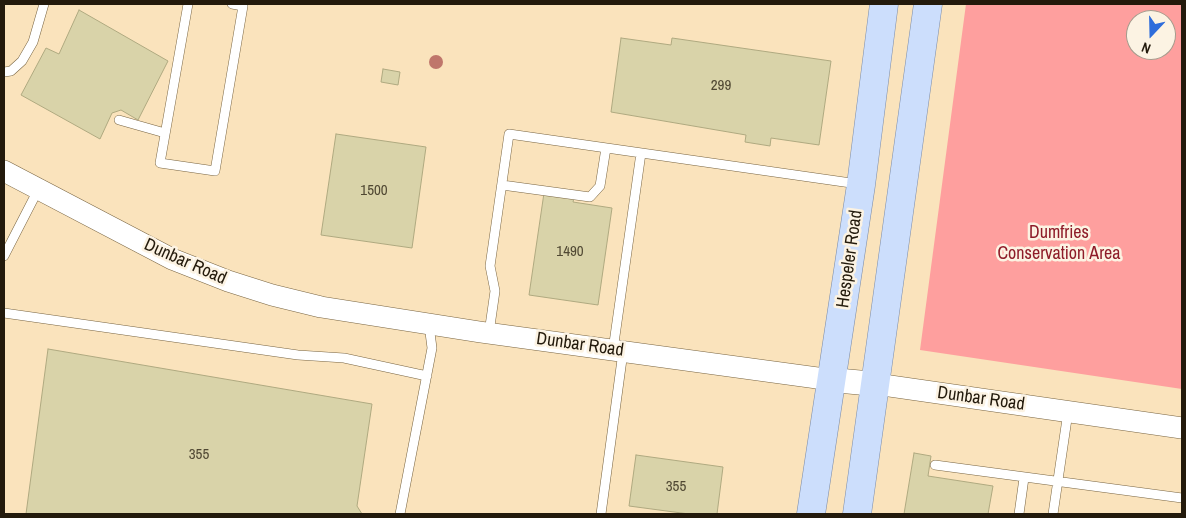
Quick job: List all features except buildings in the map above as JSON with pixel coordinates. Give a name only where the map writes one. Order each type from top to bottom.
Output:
[{"type":"main road","name":"Hespeler Road","points":[[811,514],[860,185],[884,4]]},
{"type":"main road","points":[[857,514],[928,4]]},
{"type":"main road","name":"Dunbar Road","points":[[832,380],[876,384]]},
{"type":"street","name":"Dunbar Road","points":[[4,171],[172,259],[228,281],[321,307],[489,333],[832,380]]},
{"type":"street","name":"Dunbar Road","points":[[876,384],[1182,428]]},
{"type":"lane","points":[[4,72],[11,71],[22,61],[32,42],[44,4]]},
{"type":"lane","points":[[188,4],[160,163],[215,171],[242,6],[232,4]]},
{"type":"lane","points":[[119,120],[165,133]]},
{"type":"lane","points":[[489,333],[495,291],[490,266],[509,134],[860,185]]},
{"type":"lane","points":[[502,185],[590,196],[600,186],[606,148]]},
{"type":"lane","points":[[601,514],[641,153]]},
{"type":"lane","points":[[4,256],[38,190]]},
{"type":"lane","points":[[4,314],[298,355],[344,358],[427,376]]},
{"type":"lane","points":[[400,514],[432,348],[429,324]]},
{"type":"lane","points":[[1053,514],[1068,412]]},
{"type":"lane","points":[[935,465],[1182,498]]},
{"type":"lane","points":[[1019,514],[1024,478]]},
{"type":"green space","name":"Dumfries Conservation Area","points":[[966,4],[1182,4],[1182,389],[920,350]]}]
